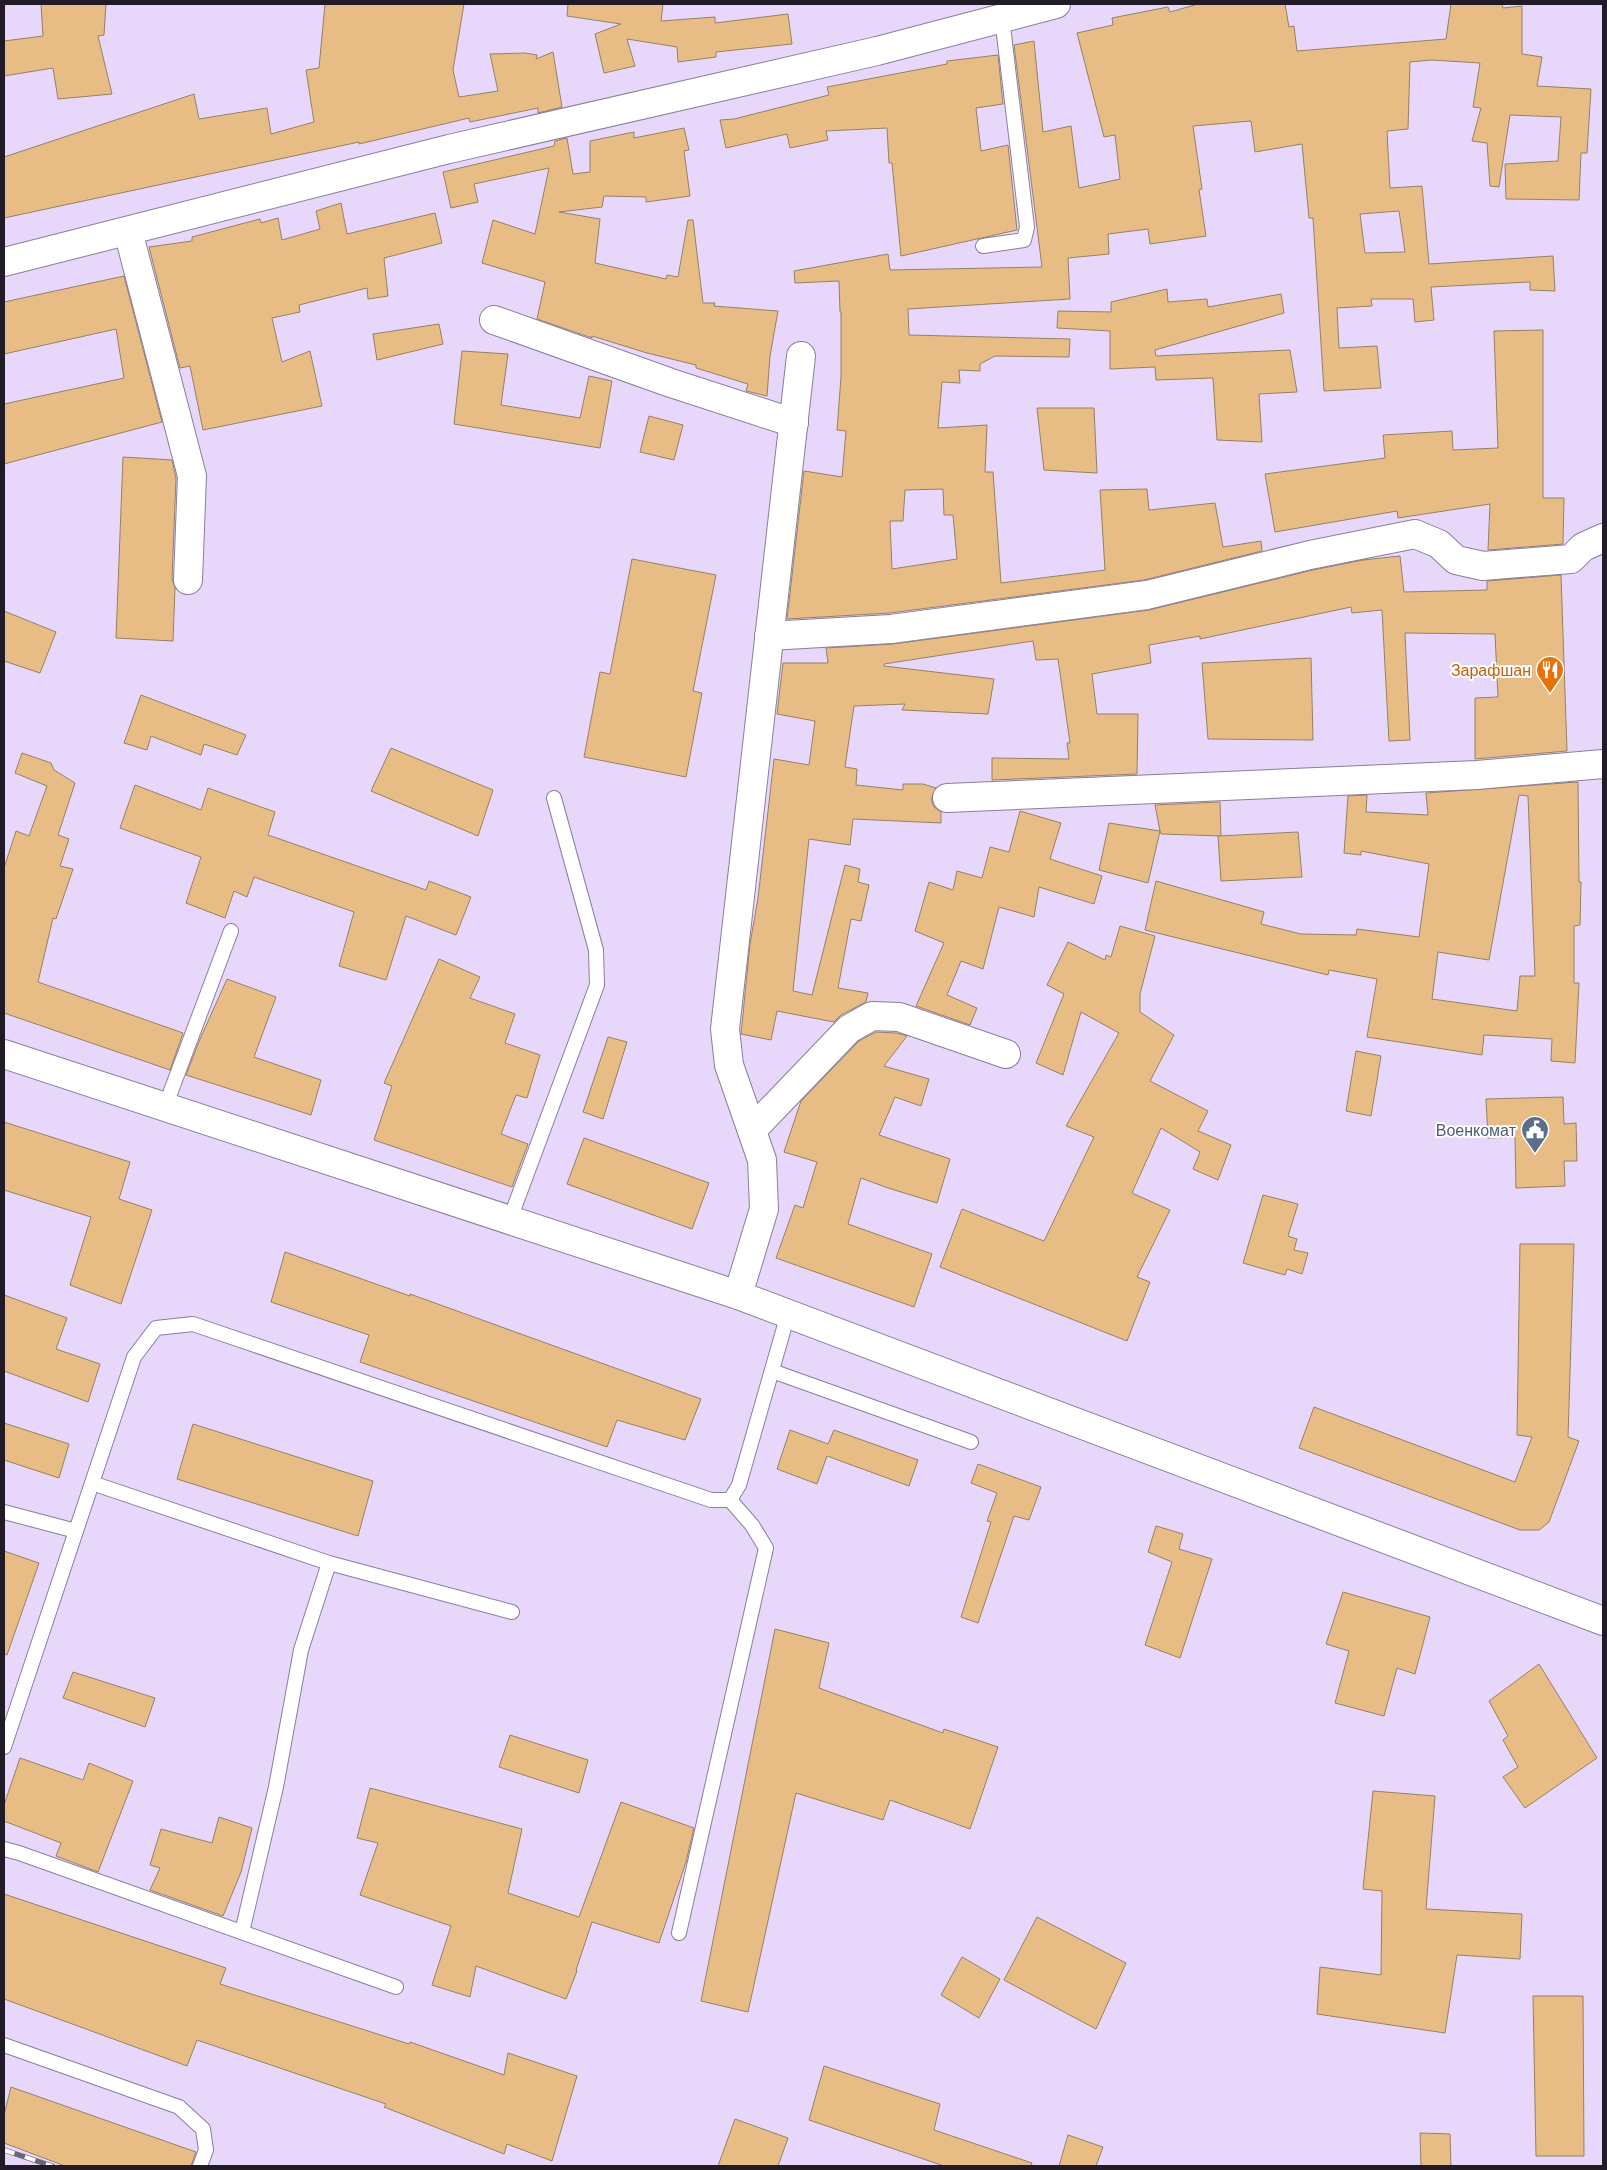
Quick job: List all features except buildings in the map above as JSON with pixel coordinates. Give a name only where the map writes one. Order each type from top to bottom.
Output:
[{"type":"street","points":[[4,262],[449,149],[877,50],[1056,4]]},
{"type":"street","points":[[128,231],[192,476],[188,580]]},
{"type":"street","points":[[494,320],[671,383],[742,404],[794,423]]},
{"type":"street","points":[[738,1295],[764,1210],[762,1160],[729,1065],[725,1029],[801,356]]},
{"type":"street","points":[[769,636],[891,629],[1146,595],[1310,555],[1415,534],[1439,544],[1456,560],[1483,566],[1572,559],[1583,547],[1603,538]]},
{"type":"street","points":[[947,798],[1477,775],[1603,764]]},
{"type":"street","points":[[752,1130],[849,1029],[872,1016],[900,1018],[1006,1054]]},
{"type":"street","points":[[4,1054],[510,1218],[738,1295],[1603,1621]]},
{"type":"lane","points":[[983,246],[1024,240],[1027,226],[1002,18]]},
{"type":"lane","points":[[510,1218],[597,985],[596,950],[554,798]]},
{"type":"lane","points":[[165,1107],[231,931]]},
{"type":"lane","points":[[730,1500],[739,1485],[788,1314]]},
{"type":"lane","points":[[4,1747],[134,1357],[156,1328],[192,1324],[711,1500],[730,1500],[752,1525],[766,1548],[679,1932]]},
{"type":"lane","points":[[772,1371],[971,1442]]},
{"type":"lane","points":[[92,1483],[329,1563],[512,1612]]},
{"type":"lane","points":[[4,1512],[76,1531]]},
{"type":"lane","points":[[242,1932],[276,1787],[300,1650],[329,1563]]},
{"type":"lane","points":[[4,1849],[19,1852],[396,1987]]},
{"type":"lane","points":[[4,2045],[179,2107],[203,2129],[206,2150],[200,2166]]},
{"type":"railway","points":[[4,2150],[52,2166]]},
{"type":"place","name":"Зарафшан","points":[[1550,694]]},
{"type":"place","name":"Военкомат","points":[[1535,1154]]}]
